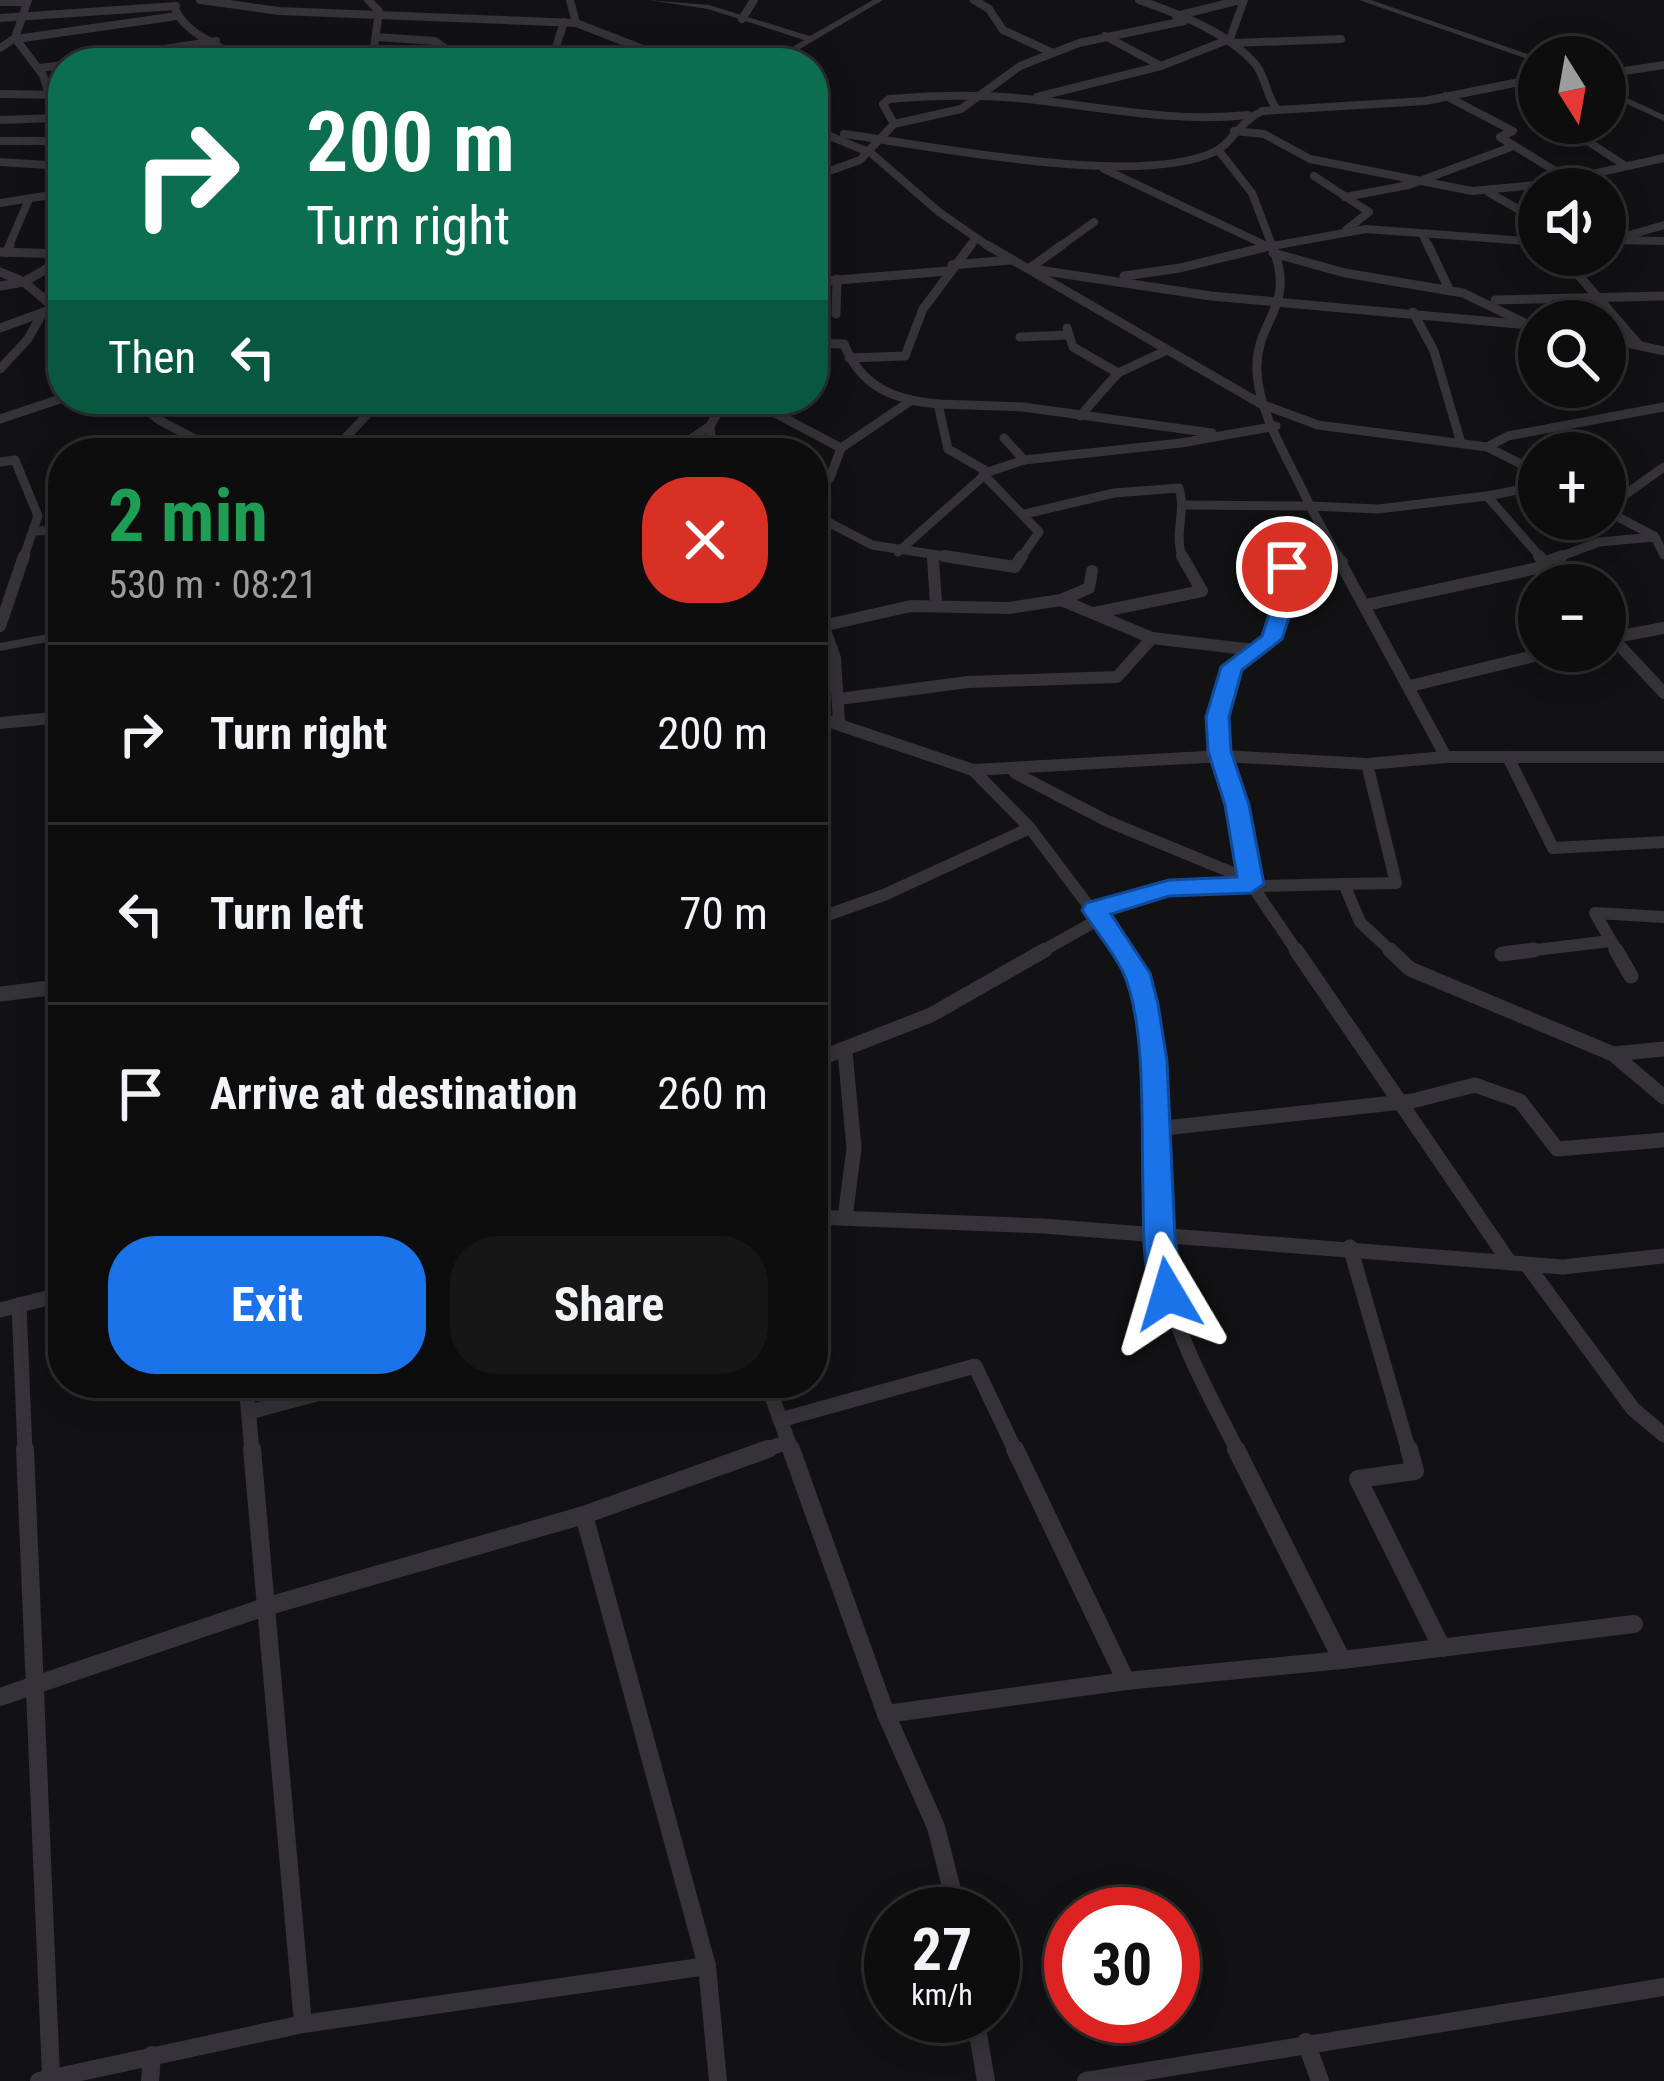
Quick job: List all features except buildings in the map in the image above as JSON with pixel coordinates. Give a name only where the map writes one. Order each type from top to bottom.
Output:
[{"type":"street","points":[[200,0],[310,12],[576,23],[640,48]]},
{"type":"street","points":[[290,0],[310,12]]},
{"type":"street","points":[[374,48],[379,15],[372,3],[386,0]]},
{"type":"street","points":[[570,0],[576,23]]},
{"type":"street","points":[[652,0],[709,7],[810,39]]},
{"type":"street","points":[[742,19],[754,0]]},
{"type":"street","points":[[795,48],[879,0]]},
{"type":"street","points":[[974,0],[989,9],[1003,30],[1053,53]]},
{"type":"street","points":[[1138,0],[1231,42],[1261,71],[1267,99],[1276,109]]},
{"type":"street","points":[[894,124],[952,113],[983,97],[1011,72],[1053,53],[1242,0]]},
{"type":"street","points":[[1231,42],[1242,0]]},
{"type":"street","points":[[1364,0],[1518,55]]},
{"type":"street","points":[[0,2],[28,1],[15,38]]},
{"type":"street","points":[[0,18],[177,7]]},
{"type":"street","points":[[0,47],[15,38],[177,7]]},
{"type":"street","points":[[177,7],[184,27],[226,48]]},
{"type":"street","points":[[556,48],[564,22]]},
{"type":"street","points":[[1106,35],[1161,66]]},
{"type":"street","points":[[15,38],[40,68],[48,86]]},
{"type":"street","points":[[376,38],[435,41],[445,48]]},
{"type":"street","points":[[1030,99],[1161,66],[1231,42],[1341,40]]},
{"type":"street","points":[[171,48],[216,41]]},
{"type":"street","points":[[1626,75],[1664,65]]},
{"type":"street","points":[[40,68],[48,67]]},
{"type":"street","points":[[894,124],[883,104],[890,99],[1030,99],[1160,120],[1404,103],[1518,83]]},
{"type":"street","points":[[0,94],[48,93]]},
{"type":"street","points":[[1626,94],[1664,118]]},
{"type":"street","points":[[1446,96],[1513,131],[1500,137],[1548,168]]},
{"type":"street","points":[[828,132],[1099,167],[1175,164],[1219,151],[1248,115]]},
{"type":"street","points":[[0,120],[48,118]]},
{"type":"street","points":[[828,173],[871,153],[887,141],[894,124]]},
{"type":"street","points":[[1234,131],[1264,134],[1310,159],[1488,192],[1518,208]]},
{"type":"street","points":[[828,136],[871,153],[976,238],[1011,260],[1261,404],[1318,425],[1461,442],[1518,462]]},
{"type":"street","points":[[0,141],[48,141]]},
{"type":"street","points":[[1592,144],[1624,165]]},
{"type":"street","points":[[1345,197],[1424,180],[1511,147]]},
{"type":"street","points":[[1219,151],[1246,182],[1286,284],[1274,304],[1257,362],[1261,404],[1276,426],[1310,506],[1446,758]]},
{"type":"street","points":[[1612,168],[1664,158]]},
{"type":"street","points":[[0,162],[48,165]]},
{"type":"street","points":[[1099,167],[1272,248],[1354,274],[1448,287],[1488,300],[1518,319]]},
{"type":"street","points":[[1314,176],[1370,212],[1346,230]]},
{"type":"street","points":[[1488,192],[1518,187]]},
{"type":"street","points":[[0,203],[48,194]]},
{"type":"street","points":[[28,200],[3,253],[48,256]]},
{"type":"street","points":[[1028,268],[1094,222]]},
{"type":"street","points":[[1626,235],[1664,224]]},
{"type":"street","points":[[1108,278],[1190,269],[1346,230],[1518,241]]},
{"type":"street","points":[[1423,235],[1448,287]]},
{"type":"street","points":[[849,358],[904,356],[923,309],[976,238]]},
{"type":"street","points":[[1626,241],[1664,242]]},
{"type":"street","points":[[828,280],[904,278],[1011,260]]},
{"type":"street","points":[[0,286],[24,282],[48,267]]},
{"type":"street","points":[[1028,268],[1274,304],[1518,324]]},
{"type":"street","points":[[0,272],[24,282],[48,303]]},
{"type":"street","points":[[1580,276],[1639,345]]},
{"type":"street","points":[[836,314],[837,279]]},
{"type":"street","points":[[1488,300],[1664,296]]},
{"type":"street","points":[[0,318],[48,311]]},
{"type":"street","points":[[1413,312],[1434,351],[1461,442]]},
{"type":"street","points":[[0,328],[48,313]]},
{"type":"street","points":[[0,369],[48,318]]},
{"type":"street","points":[[1020,337],[1068,332],[1073,347],[1118,374]]},
{"type":"street","points":[[1626,342],[1664,351]]},
{"type":"street","points":[[828,343],[844,344],[865,382],[909,402],[1023,407],[1217,434]]},
{"type":"street","points":[[1080,416],[1118,374],[1165,351]]},
{"type":"street","points":[[828,480],[841,448],[909,402]]},
{"type":"street","points":[[0,419],[48,403]]},
{"type":"street","points":[[828,522],[872,545],[898,552],[1015,566],[1039,532],[986,473],[951,455],[942,444],[938,404]]},
{"type":"street","points":[[1486,447],[1508,436],[1664,407]]},
{"type":"street","points":[[151,414],[192,438]]},
{"type":"street","points":[[346,438],[369,414]]},
{"type":"street","points":[[693,438],[710,427],[718,414]]},
{"type":"street","points":[[779,414],[823,438]]},
{"type":"street","points":[[898,552],[986,473],[1024,460],[1180,443],[1276,426]]},
{"type":"street","points":[[710,427],[711,438]]},
{"type":"street","points":[[1004,438],[1024,460]]},
{"type":"street","points":[[828,441],[841,448]]},
{"type":"street","points":[[0,462],[15,460],[38,516],[0,626]]},
{"type":"street","points":[[1626,494],[1664,467]]},
{"type":"street","points":[[1025,514],[1074,500],[1179,488],[1185,505],[1178,550],[1202,591],[1094,613]]},
{"type":"street","points":[[1185,505],[1378,509],[1518,490]]},
{"type":"street","points":[[1487,496],[1545,564]]},
{"type":"street","points":[[1626,520],[1660,538],[1664,555]]},
{"type":"street","points":[[35,532],[48,531]]},
{"type":"street","points":[[1548,564],[1599,542],[1660,538]]},
{"type":"street","points":[[1342,562],[1290,556],[1284,599],[1271,639],[1232,667],[1222,689],[1217,717],[1251,881],[1400,1102],[1519,1264],[1633,1409],[1664,1435]]},
{"type":"street","points":[[933,558],[936,604]]},
{"type":"street","points":[[839,723],[829,626],[936,604],[1009,608],[1061,600],[1089,588],[1092,571]]},
{"type":"street","points":[[1366,605],[1518,571]]},
{"type":"street","points":[[1061,600],[1151,638],[1254,650]]},
{"type":"street","points":[[1626,633],[1664,628]]},
{"type":"street","points":[[0,647],[48,638]]},
{"type":"street","points":[[839,699],[968,682],[1117,677],[1151,638]]},
{"type":"street","points":[[1626,654],[1664,693]]},
{"type":"street","points":[[1410,686],[1518,660]]},
{"type":"street","points":[[0,723],[48,718]]},
{"type":"street","points":[[828,720],[973,770],[1223,756],[1367,764],[1446,758],[1664,758]]},
{"type":"street","points":[[1508,758],[1553,848],[1664,842]]},
{"type":"street","points":[[828,1057],[931,1015],[1098,914],[1169,888],[1251,881],[1396,883],[1367,764]]},
{"type":"street","points":[[973,770],[1030,828],[1098,914],[1137,973],[1153,1061],[1160,1238],[1168,1294],[1181,1333],[1342,1660]]},
{"type":"street","points":[[1007,770],[1183,855],[1251,881]]},
{"type":"street","points":[[828,915],[884,895],[1030,828]]},
{"type":"street","points":[[1344,884],[1360,922],[1410,969],[1612,1054],[1664,1097]]},
{"type":"street","points":[[1631,976],[1595,913],[1664,917]]},
{"type":"street","points":[[1502,954],[1611,941]]},
{"type":"street","points":[[0,994],[48,988]]},
{"type":"street","points":[[1612,1054],[1664,1049]]},
{"type":"street","points":[[845,1052],[854,1148],[845,1218]]},
{"type":"street","points":[[1155,1129],[1400,1102],[1474,1085],[1520,1101],[1556,1149],[1664,1140]]},
{"type":"street","points":[[828,1217],[1043,1226],[1519,1264],[1602,1265],[1664,1256]]},
{"type":"street","points":[[1350,1247],[1415,1471],[1358,1479],[1442,1648]]},
{"type":"street","points":[[48,1298],[10,1308],[35,1687],[45,2079],[303,2024],[707,1966]]},
{"type":"street","points":[[780,1420],[975,1366],[1126,1681]]},
{"type":"street","points":[[248,1398],[303,2024]]},
{"type":"street","points":[[249,1412],[302,1398]]},
{"type":"street","points":[[772,1398],[886,1714],[936,1827],[951,1887]]},
{"type":"street","points":[[0,1697],[266,1607],[584,1515],[787,1442]]},
{"type":"street","points":[[584,1515],[707,1966],[718,2081]]},
{"type":"street","points":[[886,1714],[1126,1681],[1634,1624]]},
{"type":"street","points":[[1086,2081],[1664,1987]]},
{"type":"street","points":[[1306,2042],[1319,2081]]},
{"type":"street","points":[[980,2043],[986,2081]]},
{"type":"street","points":[[150,2081],[152,2055]]},
{"type":"route","points":[[1168,1294],[1160,1238],[1153,1061],[1144,1004],[1137,973],[1095,910],[1169,888],[1251,884],[1237,805],[1220,751],[1217,717],[1232,667],[1271,639],[1284,599],[1287,567]]}]
